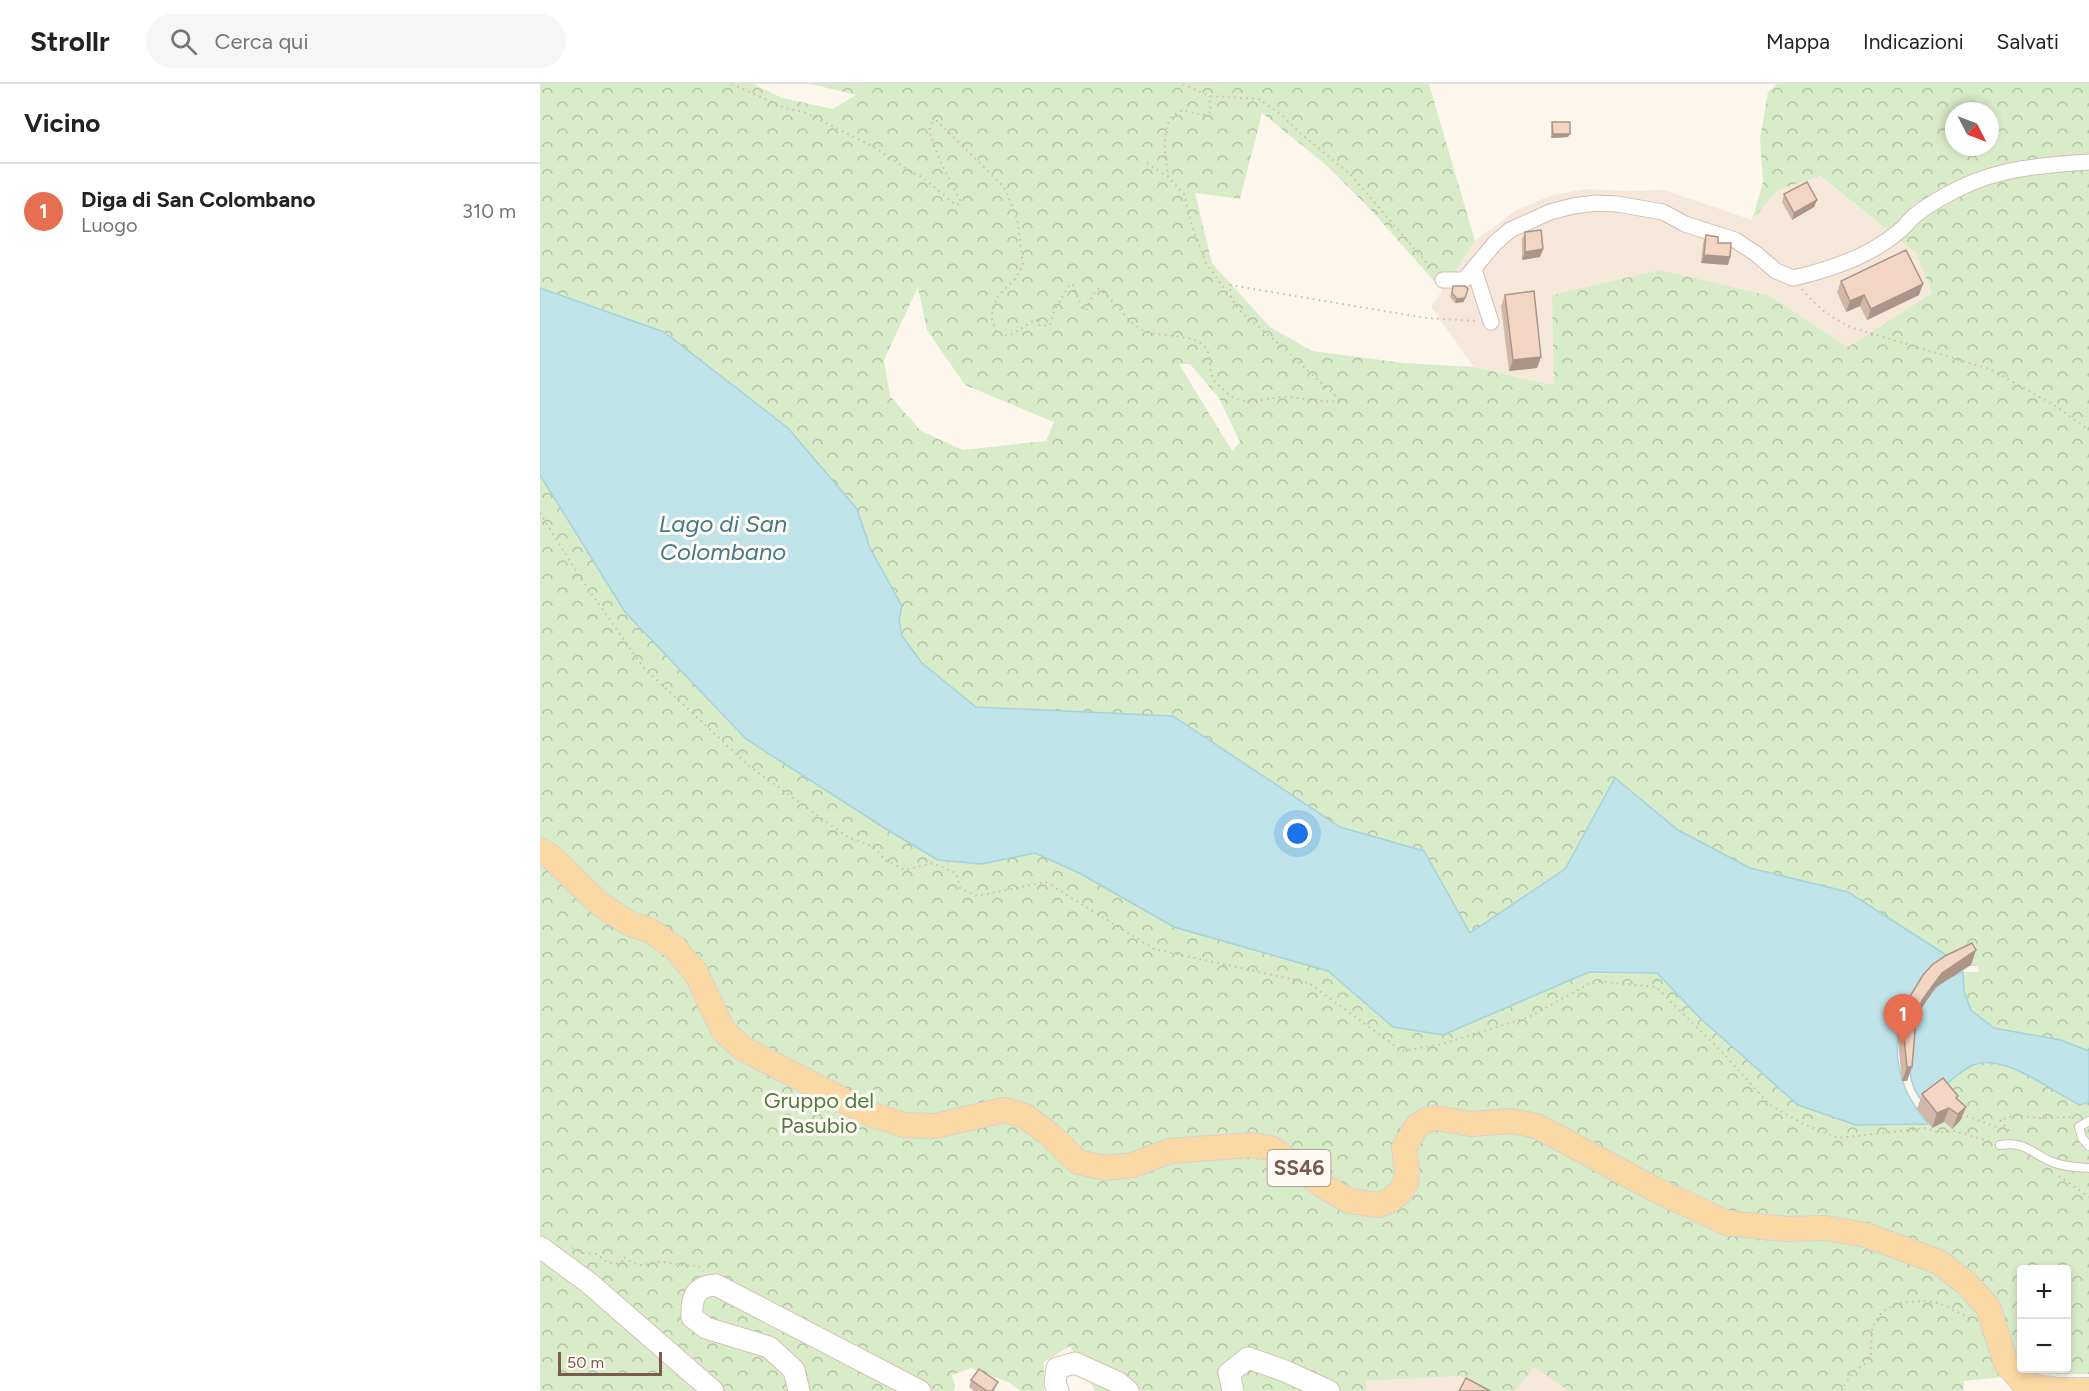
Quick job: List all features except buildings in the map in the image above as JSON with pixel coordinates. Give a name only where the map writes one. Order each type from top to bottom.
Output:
[{"type":"main road","name":"SS46","points":[[540,850],[549,855],[600,904],[630,924],[651,931],[675,948],[696,973],[723,1030],[742,1048],[870,1114],[904,1125],[935,1126],[1004,1110],[1025,1116],[1049,1134],[1078,1162],[1106,1168],[1133,1166],[1170,1151],[1251,1145],[1271,1148],[1325,1187],[1349,1201],[1379,1205],[1391,1200],[1406,1183],[1404,1148],[1416,1126],[1426,1120],[1436,1118],[1471,1124],[1511,1121],[1537,1126],[1656,1190],[1727,1223],[1786,1229],[1825,1228],[1866,1235],[1939,1262],[1967,1284],[1988,1307],[2006,1363],[2018,1388],[2089,1390]]},
{"type":"street","points":[[1443,280],[1464,280],[1495,243],[1510,230],[1550,212],[1573,206],[1606,203],[1663,212],[1685,224],[1736,240],[1776,271],[1793,278],[1833,266],[1878,246],[1898,233],[1914,216],[1960,188],[1983,178],[2033,166],[2089,162]]},
{"type":"street","points":[[1474,269],[1491,322]]},
{"type":"street","points":[[540,1247],[589,1283],[713,1391]]},
{"type":"street","points":[[799,1391],[794,1370],[769,1347],[706,1328],[692,1317],[691,1305],[695,1294],[704,1286],[716,1285],[920,1391]]},
{"type":"street","points":[[1233,1391],[1229,1374],[1248,1358],[1285,1371],[1329,1391]]},
{"type":"street","points":[[1058,1391],[1055,1383],[1056,1368],[1075,1363],[1117,1382],[1128,1391]]},
{"type":"lane","points":[[2089,1121],[2079,1127],[2082,1138],[2089,1146]]},
{"type":"lane","points":[[2000,1145],[2014,1143],[2054,1163],[2089,1168]]},
{"type":"path","points":[[732,84],[775,104],[804,112],[874,147],[922,177],[956,205],[961,202],[940,161],[929,131],[932,122],[937,121],[1004,187],[1017,218],[1023,265],[1015,279],[998,296],[992,311],[996,332],[1001,335],[1009,336],[1036,319],[1040,326],[1050,325],[1054,309],[1070,284],[1073,285],[1082,308],[1086,310],[1098,289],[1144,331],[1191,339],[1203,345],[1209,354],[1213,379],[1230,398],[1253,402],[1283,397],[1315,399],[1329,403],[1341,401],[1241,312],[1206,263],[1192,226],[1184,194],[1168,177],[1147,163]]},
{"type":"path","points":[[1183,84],[1209,96],[1259,99],[1283,116],[1351,175],[1443,280]]},
{"type":"path","points":[[1168,177],[1166,141],[1171,117],[1182,110],[1202,115],[1211,112],[1209,96]]},
{"type":"path","points":[[1793,278],[1812,301],[1836,321],[1990,369],[2054,405],[2089,430]]},
{"type":"path","points":[[1231,299],[1230,285],[1426,318],[1491,322]]},
{"type":"path","points":[[540,513],[579,576],[644,668],[749,766],[846,836],[874,847],[885,860],[905,870],[933,863],[956,873],[960,888],[977,896],[1046,882],[1154,949],[1309,983],[1402,1051],[1443,1044],[1529,1017],[1594,981],[1656,987],[1722,1052],[1770,1105],[1803,1124],[1838,1138],[1926,1128],[1936,1132],[1954,1131],[2000,1145]]},
{"type":"path","points":[[1953,1111],[2010,1132],[2000,1120],[2015,1115],[2040,1118],[2077,1116]]},
{"type":"path","points":[[2053,1172],[2089,1197]]},
{"type":"path","points":[[567,1246],[584,1254],[596,1254],[607,1262],[616,1264],[624,1260],[624,1257],[642,1265],[653,1262],[671,1263],[680,1267],[698,1265],[716,1285]]},
{"type":"path","points":[[1841,1391],[1854,1371],[1864,1365],[1871,1354],[1872,1328],[1882,1312],[1897,1303],[1923,1301],[1939,1303],[1968,1316],[1975,1322]]},
{"type":"shaded area","points":[[1819,176],[1916,253],[1932,293],[1848,347],[1770,296],[1552,295],[1555,385],[1474,367],[1431,307],[1475,241],[1517,210],[1550,196],[1584,189],[1664,190],[1752,220],[1778,190]]},
{"type":"shaded area","points":[[1534,1366],[1569,1391],[1515,1391]]},
{"type":"shaded area","points":[[1462,1376],[1486,1391],[1366,1391],[1366,1381]]},
{"type":"green space","points":[[540,84],[754,84],[782,98],[833,109],[856,95],[811,84],[1429,84],[1475,241],[1442,290],[1370,209],[1325,164],[1262,113],[1240,199],[1195,193],[1212,263],[1270,327],[1312,351],[1404,363],[1474,367],[1554,385],[1552,295],[1660,270],[1770,296],[1848,347],[1932,293],[1916,253],[1820,176],[1778,190],[1752,220],[1763,182],[1760,139],[1768,92],[1777,84],[2089,84],[2089,1051],[2061,1040],[1994,1028],[1971,1010],[1964,991],[1963,972],[1979,972],[1977,966],[1962,965],[1848,892],[1750,868],[1678,830],[1616,778],[1566,869],[1470,933],[1424,851],[1340,827],[1173,716],[976,707],[922,663],[902,636],[899,620],[902,606],[870,548],[857,509],[664,332],[540,288]],"holes":[[[918,287],[927,330],[965,385],[1054,422],[1046,441],[963,450],[921,431],[890,396],[884,360]],[[1179,364],[1190,364],[1219,398],[1240,442],[1232,451]]]},
{"type":"green space","name":"Gruppo del Pasubio","points":[[540,475],[746,739],[938,860],[982,864],[1035,853],[1081,874],[1174,927],[1328,971],[1393,1027],[1443,1035],[1589,972],[1657,973],[1701,1019],[1856,1125],[1928,1124],[1932,1128],[1944,1122],[1952,1129],[1938,1093],[1970,1066],[1982,1062],[1996,1063],[2026,1074],[2080,1105],[2089,1102],[2089,1374],[2033,1374],[1964,1381],[1963,1391],[1569,1391],[1534,1367],[1515,1391],[1486,1391],[1462,1376],[1366,1381],[1366,1391],[1095,1391],[1070,1346],[1044,1362],[1044,1391],[1021,1391],[1008,1382],[971,1368],[952,1375],[954,1391],[540,1391]]},
{"type":"water","name":"Lago di San Colombano","points":[[540,288],[664,332],[788,428],[857,509],[870,548],[902,606],[899,620],[902,636],[922,663],[976,707],[1173,716],[1340,827],[1424,851],[1470,933],[1565,869],[1615,778],[1678,830],[1750,868],[1848,892],[1962,965],[1917,990],[1903,1012],[1899,1024],[1897,1050],[1901,1076],[1915,1107],[1928,1124],[1856,1125],[1798,1105],[1701,1019],[1657,973],[1589,972],[1443,1035],[1393,1027],[1328,971],[1174,927],[1081,874],[1035,853],[982,864],[938,860],[886,829],[746,739],[625,612],[540,475]]},
{"type":"water","points":[[1963,972],[1964,991],[1971,1010],[1994,1028],[2061,1040],[2089,1051],[2089,1102],[2080,1105],[2028,1075],[1999,1064],[1985,1062],[1973,1065],[1961,1072],[1925,1103],[1918,1095],[1910,1074],[1911,1036],[1914,1025],[1920,1008],[1929,995],[1942,983]]},
{"type":"place","name":"Diga di San Colombano","points":[[1903,1044]]}]
